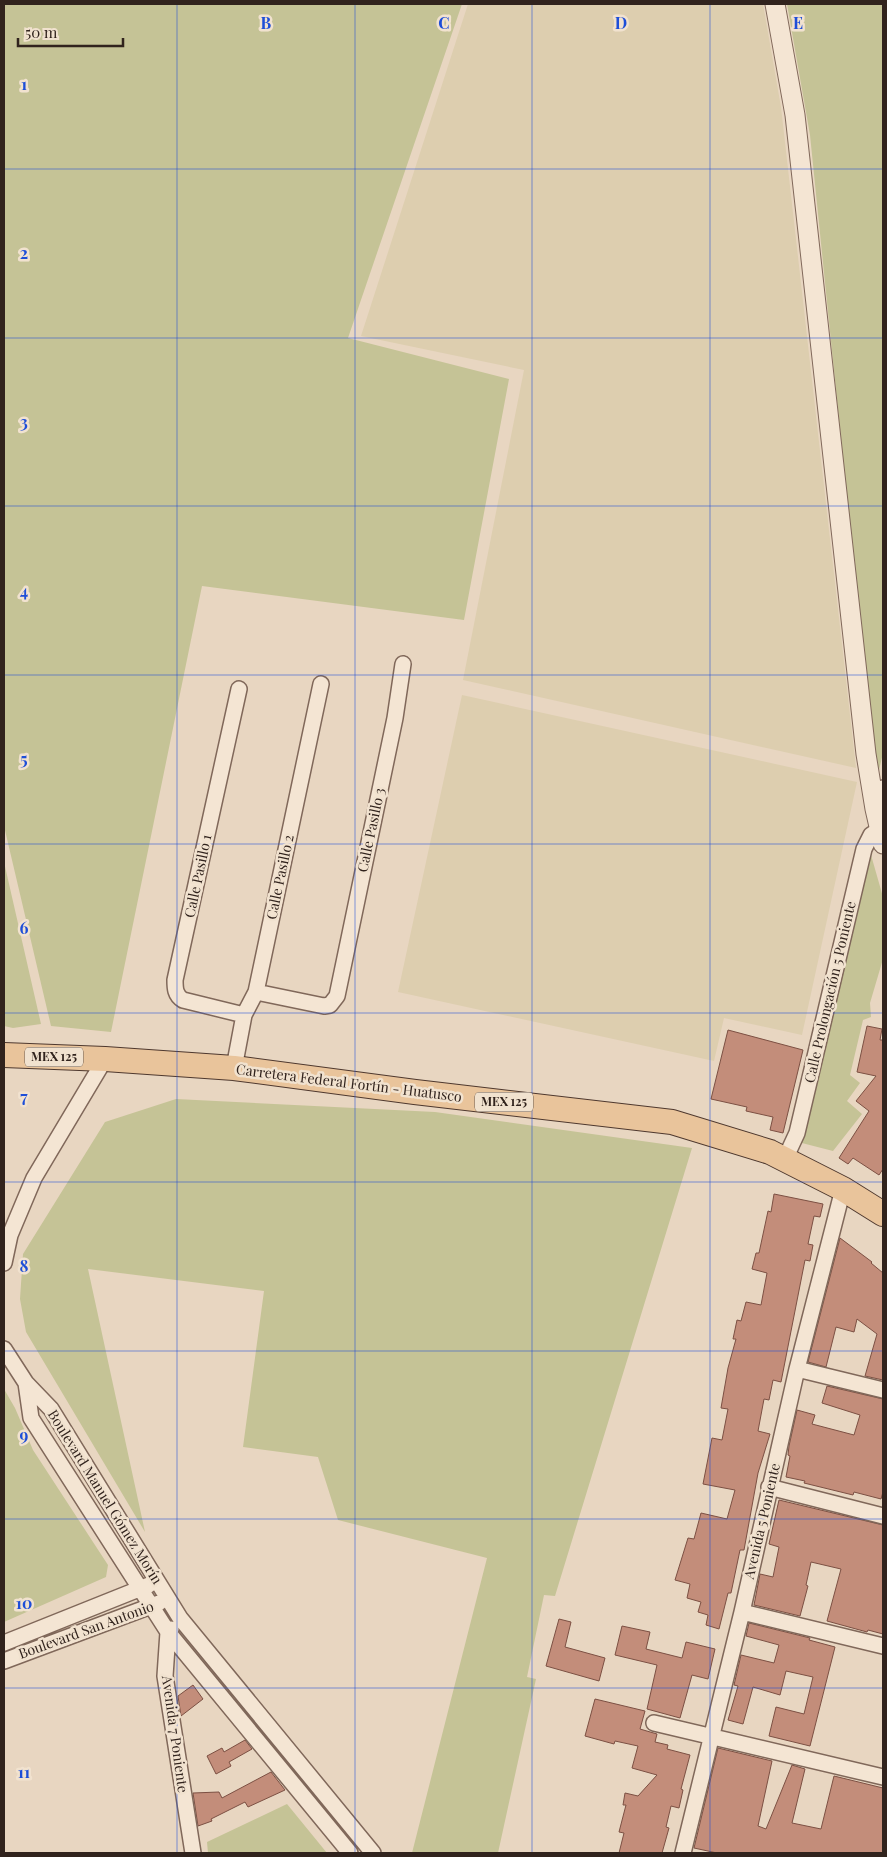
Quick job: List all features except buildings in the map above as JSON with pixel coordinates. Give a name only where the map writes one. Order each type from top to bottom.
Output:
[{"type":"main road","name":"Carretera Federal Fortín - Huatusco","points":[[4,1056],[105,1059],[234,1068],[415,1092],[672,1122],[770,1152],[843,1189],[883,1214]]},
{"type":"street","points":[[775,4],[795,115],[866,754],[879,825]]},
{"type":"street","name":"Calle Pasillo 3","points":[[256,992],[324,1006],[330,1005],[337,996],[395,718],[403,664]]},
{"type":"street","name":"Calle Pasillo 2","points":[[234,1068],[244,1015],[256,992],[321,684]]},
{"type":"street","name":"Calle Pasillo 1","points":[[239,689],[175,980],[175,989],[183,1000],[244,1015]]},
{"type":"street","name":"Calle Prolongación 5 Poniente","points":[[785,1160],[797,1133],[864,848],[879,825],[883,788]]},
{"type":"street","points":[[4,1263],[10,1235],[34,1178],[105,1059]]},
{"type":"street","name":"Avenida 5 Poniente","points":[[683,1853],[742,1612],[797,1369],[843,1189]]},
{"type":"street","points":[[4,1349],[26,1383]]},
{"type":"street","points":[[797,1369],[883,1390]]},
{"type":"street","name":"Boulevard Manuel Gómez Morín","points":[[26,1383],[51,1409],[180,1618],[373,1853]]},
{"type":"street","name":"Boulevard Manuel Gómez Morín","points":[[26,1383],[30,1418],[168,1632],[350,1853]]},
{"type":"street","points":[[769,1487],[883,1516]]},
{"type":"street","name":"Boulevard San Antonio","points":[[4,1642],[158,1582]]},
{"type":"street","name":"Boulevard San Antonio","points":[[4,1661],[169,1599]]},
{"type":"street","points":[[742,1612],[883,1646]]},
{"type":"street","points":[[168,1632],[180,1618]]},
{"type":"street","name":"Avenida 7 Poniente","points":[[168,1632],[165,1676],[193,1853]]},
{"type":"street","points":[[654,1723],[883,1777]]},
{"type":"shaded area","points":[[4,4],[462,4],[348,338],[509,379],[464,620],[202,586],[111,1032],[51,1026],[4,826]]},
{"type":"shaded area","points":[[468,4],[763,4],[781,107],[856,768],[463,680],[524,370],[361,336]]},
{"type":"shaded area","points":[[787,4],[883,4],[883,753],[876,783],[810,135]]},
{"type":"shaded area","points":[[462,695],[857,782],[802,1035],[724,1018],[714,1061],[398,992]]},
{"type":"shaded area","points":[[871,855],[883,897],[883,959],[870,1003],[871,1017],[863,1020],[850,1075],[860,1083],[847,1101],[862,1114],[833,1151],[798,1142]]},
{"type":"shaded area","points":[[4,862],[41,1024],[13,1028],[4,1026]]},
{"type":"shaded area","points":[[176,1099],[435,1112],[692,1148],[555,1596],[544,1595],[527,1677],[536,1679],[498,1853],[412,1853],[487,1558],[338,1520],[318,1457],[243,1447],[264,1291],[88,1269],[145,1532],[26,1332],[20,1299],[23,1254],[105,1122]]},
{"type":"shaded area","points":[[4,1389],[15,1408],[33,1450],[108,1565],[106,1577],[4,1622]]},
{"type":"shaded area","points":[[287,1804],[327,1853],[208,1853],[207,1842]]}]
